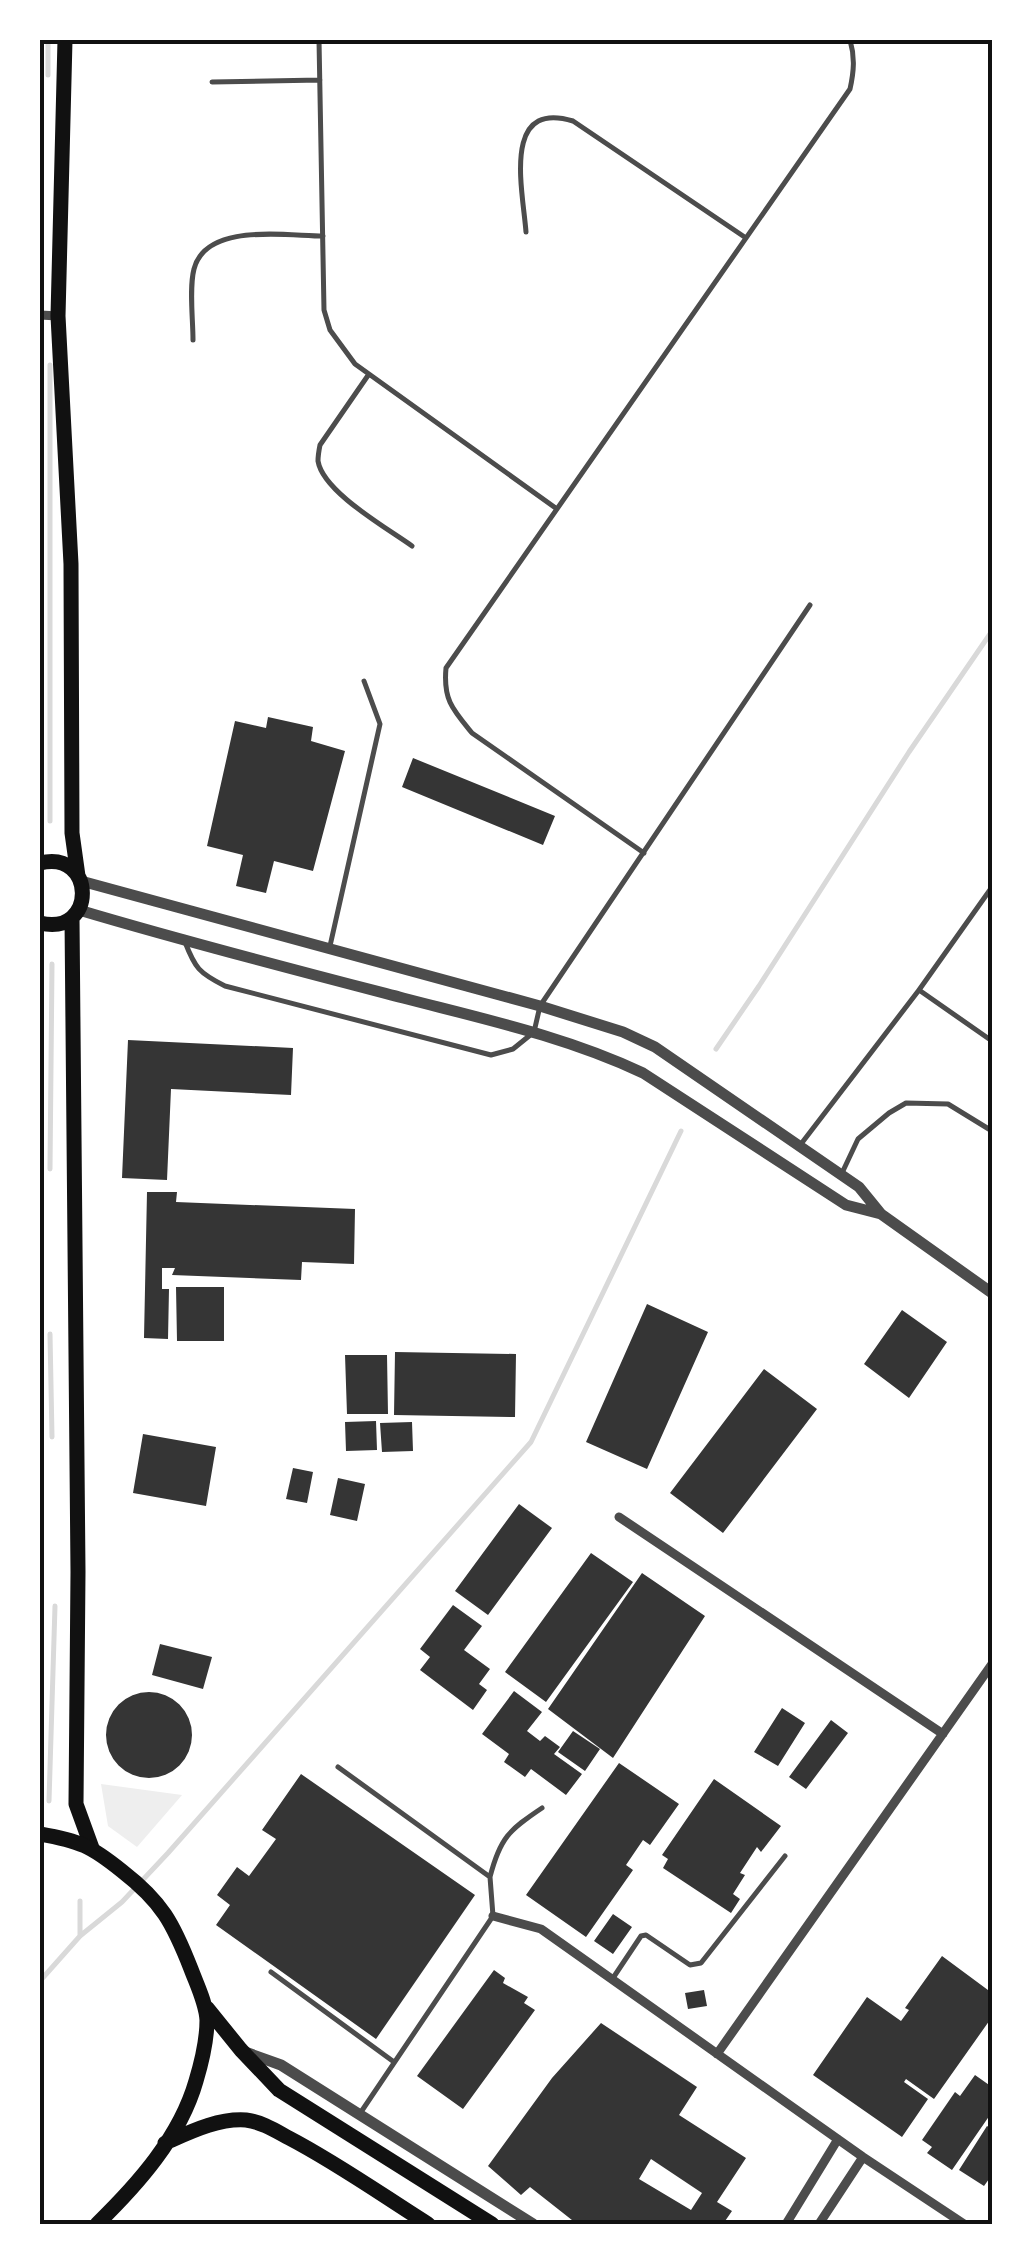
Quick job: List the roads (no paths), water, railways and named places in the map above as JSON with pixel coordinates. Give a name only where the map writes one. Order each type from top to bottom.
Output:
[{"type":"main road","points":[[64,40],[58,316],[71,564],[72,833],[84,896],[75,914],[76,1804],[98,1853]]},
{"type":"main road","points":[[40,863],[66,864],[80,878]]},
{"type":"main road","points":[[40,923],[56,925],[75,914]]},
{"type":"main road","points":[[40,1834],[68,1839],[98,1853],[149,1892],[178,1934],[207,2017],[196,2083],[179,2122],[143,2176],[97,2224]]},
{"type":"main road","points":[[204,2005],[279,2090],[492,2224]]},
{"type":"main road","points":[[165,2143],[205,2126],[250,2120],[306,2146],[428,2224]]},
{"type":"street","points":[[40,316],[58,316]]},
{"type":"street","points":[[80,878],[623,1032],[655,1047],[859,1187],[881,1214],[992,1293]]},
{"type":"street","points":[[75,914],[534,1032],[612,1058],[643,1073],[846,1205],[881,1214]]},
{"type":"street","points":[[619,1517],[943,1734]]},
{"type":"street","points":[[717,2054],[992,1664]]},
{"type":"street","points":[[493,1916],[540,1929],[964,2224]]},
{"type":"street","points":[[241,2050],[281,2066],[533,2224]]},
{"type":"street","points":[[786,2224],[838,2139]]},
{"type":"street","points":[[819,2224],[864,2157]]},
{"type":"lane","points":[[319,40],[324,310],[330,330],[355,364],[557,509]]},
{"type":"lane","points":[[644,853],[472,733],[446,695],[446,668],[850,88],[854,53],[850,40]]},
{"type":"lane","points":[[212,82],[320,80]]},
{"type":"lane","points":[[526,232],[520,160],[523,138],[532,125],[557,116],[573,121],[746,238]]},
{"type":"lane","points":[[192,340],[194,268],[202,253],[219,240],[234,236],[323,236]]},
{"type":"lane","points":[[369,374],[320,445],[318,458],[322,472],[342,496],[412,546]]},
{"type":"lane","points":[[186,942],[194,965],[225,986],[492,1054],[513,1049],[534,1032],[540,1006],[810,605]]},
{"type":"lane","points":[[330,949],[380,724],[364,681]]},
{"type":"lane","points":[[800,1146],[992,887]]},
{"type":"lane","points":[[919,990],[992,1041]]},
{"type":"lane","points":[[841,1175],[858,1139],[906,1103],[948,1104],[992,1132]]},
{"type":"lane","points":[[338,1768],[490,1877]]},
{"type":"lane","points":[[360,2114],[493,1916],[490,1877],[508,1833],[542,1808]]},
{"type":"lane","points":[[612,1980],[646,1935],[690,1965],[701,1963],[786,1856]]},
{"type":"lane","points":[[271,1972],[394,2062]]},
{"type":"waterway","points":[[48,40],[48,75]]},
{"type":"waterway","points":[[50,365],[50,821]]},
{"type":"waterway","points":[[716,1049],[992,631]]},
{"type":"waterway","points":[[50,1169],[52,964]]},
{"type":"waterway","points":[[40,1981],[80,1936],[122,1902],[168,1853],[531,1442],[681,1131]]},
{"type":"waterway","points":[[50,1334],[52,1437]]},
{"type":"waterway","points":[[49,1801],[55,1606]]},
{"type":"waterway","points":[[80,1901],[80,1936]]}]
